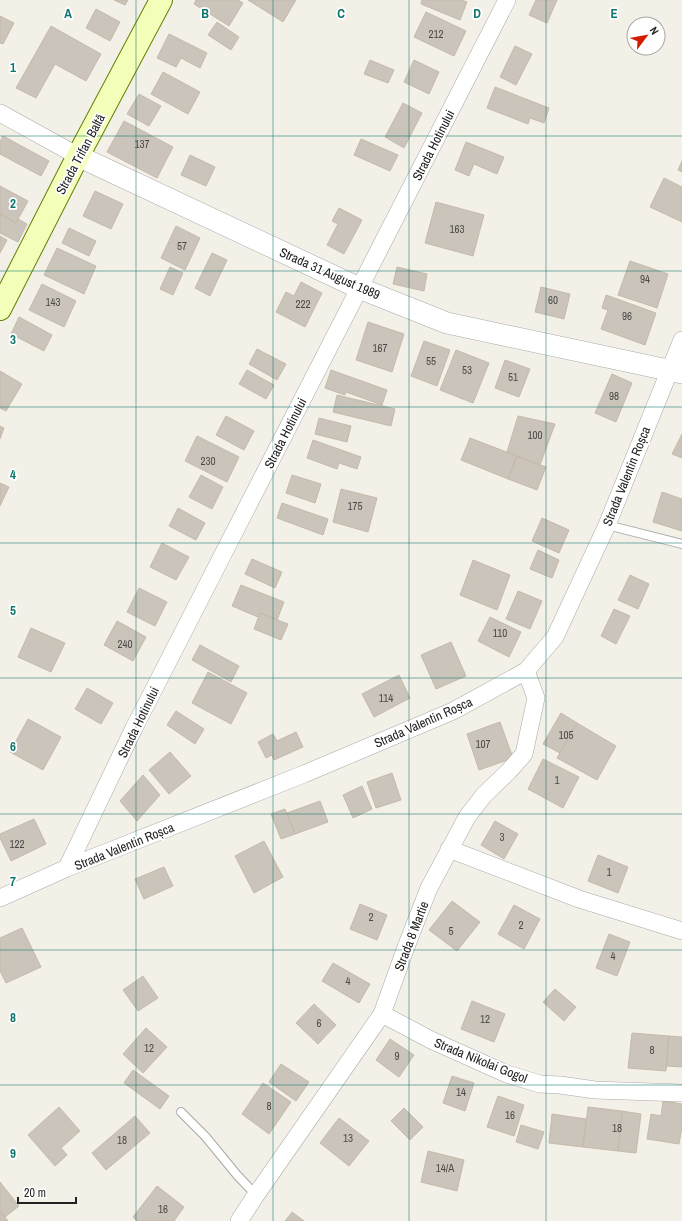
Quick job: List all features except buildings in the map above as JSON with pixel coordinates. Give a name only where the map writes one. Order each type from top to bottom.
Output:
[{"type":"main road","name":"Strada Trifan Baltă","points":[[0,309],[78,156],[161,0]]},
{"type":"street","name":"Strada Hotinului","points":[[67,868],[134,728],[507,0]]},
{"type":"street","name":"Strada 31 August 1989","points":[[0,113],[78,156],[359,288],[447,323],[676,371]]},
{"type":"street","name":"Strada Valentin Roșca","points":[[0,898],[67,868],[304,774],[453,711],[526,671],[555,637],[676,371],[682,340]]},
{"type":"street","name":"Strada 8 Martie","points":[[239,1221],[256,1194],[382,1014],[403,954],[429,888],[467,817],[484,795],[524,754],[536,698],[526,671]]},
{"type":"street","points":[[449,849],[579,899],[682,931]]},
{"type":"street","name":"Strada Nikolai Gogol","points":[[382,1014],[431,1040],[488,1066],[507,1074],[540,1084],[595,1090],[682,1093]]},
{"type":"lane","points":[[607,525],[682,544]]},
{"type":"lane","points":[[181,1112],[205,1136],[237,1175],[256,1194]]}]
